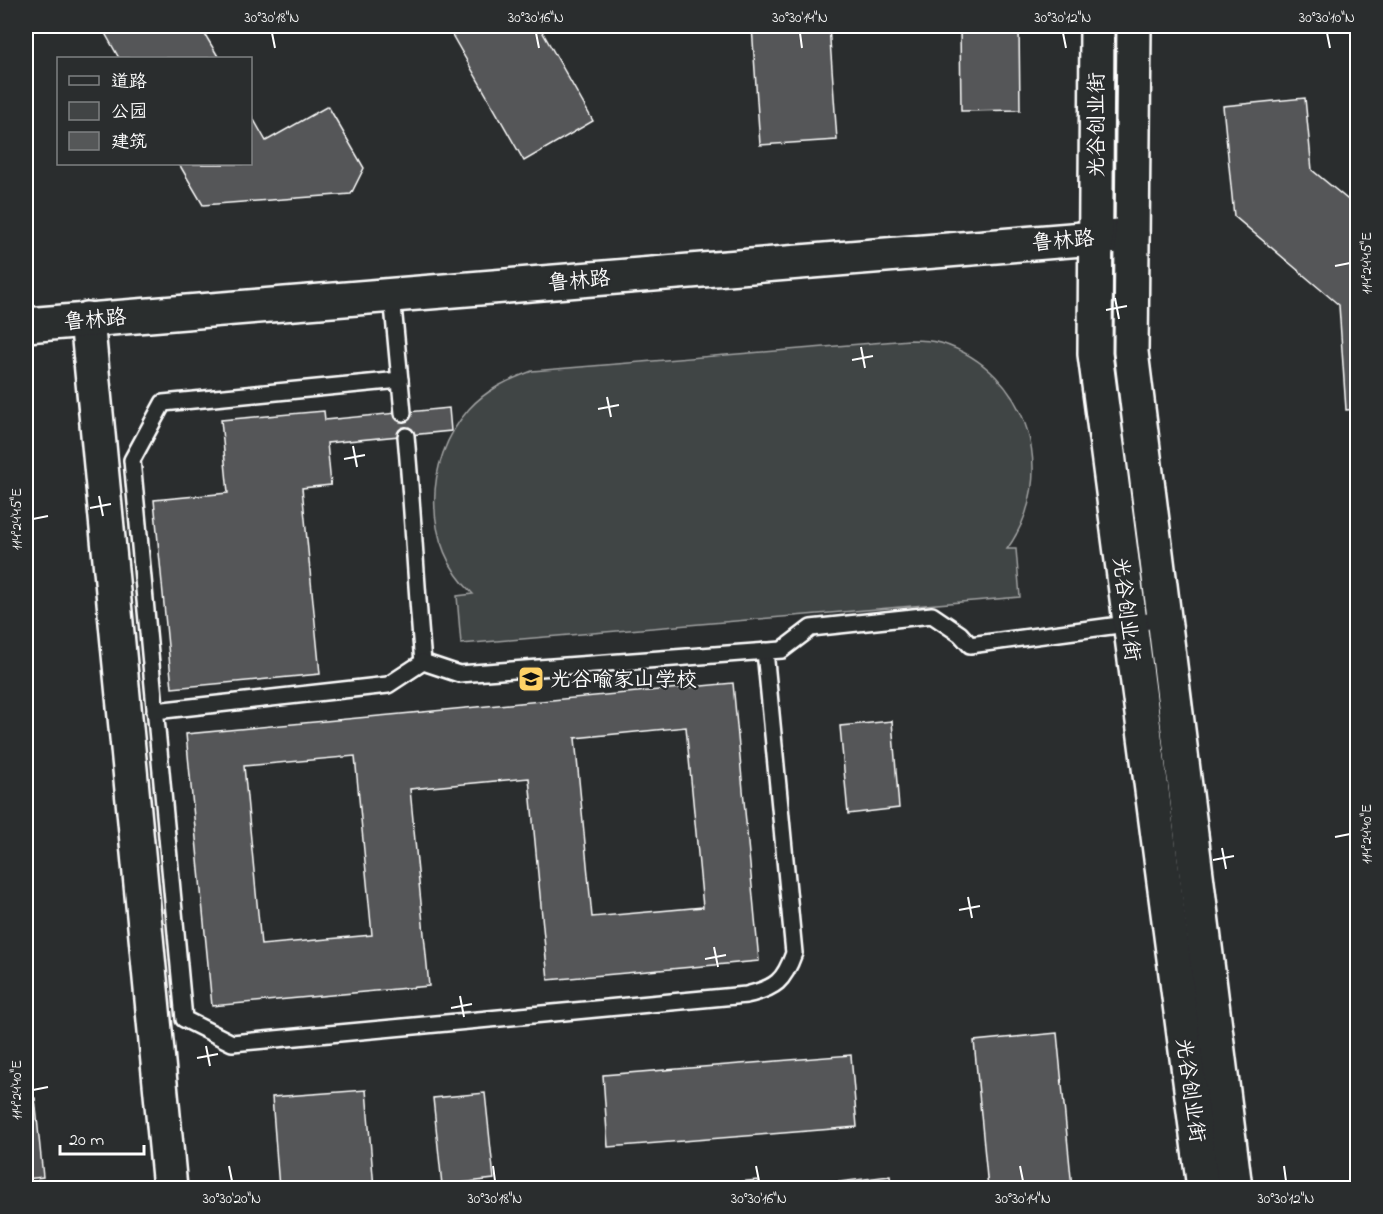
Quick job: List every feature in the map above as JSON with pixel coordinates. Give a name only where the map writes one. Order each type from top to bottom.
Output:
[{"type":"main road","name":"光谷创业街","points":[[1097,26],[1095,354],[1204,1188]]},
{"type":"main road","name":"光谷创业街","points":[[1134,26],[1131,352],[1235,1188]]},
{"type":"main road","name":"鲁林路","points":[[26,325],[1132,235]]},
{"type":"main road","points":[[87,320],[170,1188]]},
{"type":"lane","points":[[392,295],[403,413]]},
{"type":"lane","points":[[400,380],[163,403],[132,460],[184,1019],[232,1043],[746,995],[765,991],[786,974],[794,953],[765,651]]},
{"type":"lane","points":[[406,436],[414,523],[414,567],[423,662]]},
{"type":"lane","points":[[423,662],[459,674],[782,650],[811,628],[932,615],[960,634],[970,645],[1164,619]]},
{"type":"lane","points":[[155,711],[388,685],[423,662]]},
{"type":"green space","points":[[909,340],[941,343],[971,357],[996,377],[1015,401],[1027,429],[1033,459],[1031,490],[1023,520],[1007,549],[1016,549],[1020,597],[461,644],[457,596],[473,594],[456,574],[444,552],[437,528],[435,503],[437,478],[443,453],[454,430],[469,409],[490,391],[532,371]]},
{"type":"building","points":[[101,26],[200,26],[218,57],[118,57]]},
{"type":"building","points":[[447,26],[539,26],[593,121],[524,161]]},
{"type":"building","points":[[752,26],[829,26],[837,140],[760,145]]},
{"type":"building","points":[[960,26],[1019,26],[1020,110],[961,111]]},
{"type":"building","points":[[1305,98],[1312,170],[1358,208],[1358,409],[1346,410],[1339,305],[1234,216],[1223,106]]},
{"type":"building","points":[[328,106],[364,168],[351,194],[203,205],[180,165],[252,165],[252,116],[266,141]]},
{"type":"building","points":[[449,408],[451,431],[327,443],[331,485],[302,488],[320,674],[172,688],[154,500],[228,493],[221,420],[324,411],[325,420]]},
{"type":"building","points":[[733,683],[759,961],[548,980],[529,778],[410,789],[429,986],[212,1006],[186,734]],"holes":[[[686,727],[703,907],[592,917],[575,738]],[[355,756],[372,935],[261,945],[244,766]]]},
{"type":"building","points":[[892,721],[899,808],[848,814],[840,726]]},
{"type":"building","points":[[1057,1033],[1072,1188],[988,1188],[974,1041]]},
{"type":"building","points":[[851,1055],[857,1127],[608,1147],[603,1075]]},
{"type":"building","points":[[366,1090],[374,1188],[279,1188],[272,1097]]},
{"type":"building","points":[[485,1093],[494,1179],[442,1185],[433,1098]]},
{"type":"building","points":[[35,1098],[43,1177],[26,1179],[26,1099]]},
{"type":"building","points":[[890,1176],[892,1188],[822,1188],[822,1184]]},
{"type":"building","points":[[758,1180],[759,1188],[672,1188]]},
{"type":"place","name":"光谷喻家山学校","points":[[531,679]]}]
